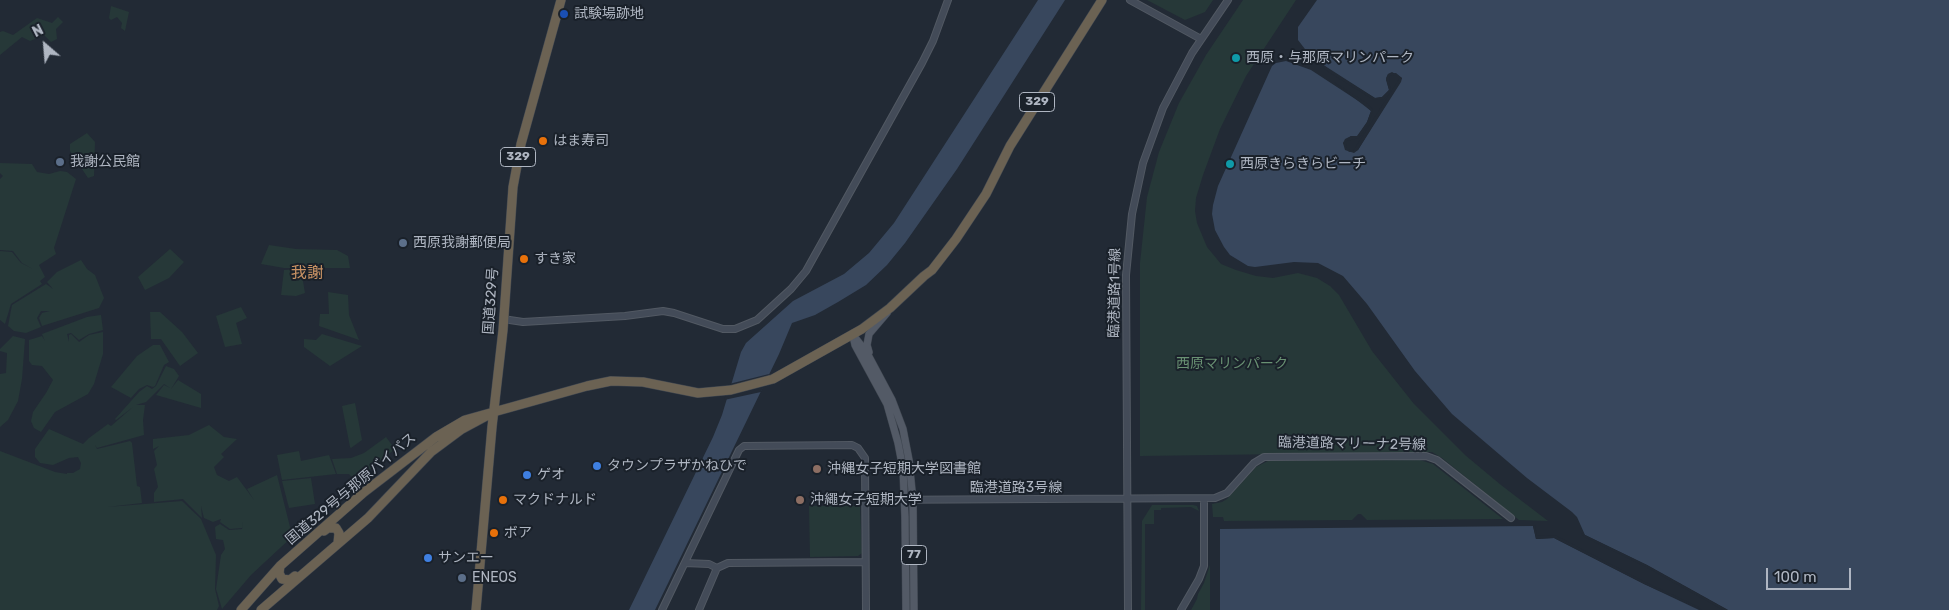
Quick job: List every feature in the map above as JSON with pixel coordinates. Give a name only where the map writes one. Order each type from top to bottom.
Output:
[{"type":"highway","name":"国道329号","points":[[476,610],[503,319],[510,207],[516,165],[561,0]]},
{"type":"highway","name":"国道329号与那原バイパス","points":[[241,610],[280,566],[386,474],[436,437],[465,420],[611,381],[643,382],[698,393],[722,392],[764,382],[796,367],[853,335],[890,308],[932,270],[956,239],[986,194],[1010,146],[1102,0]]},
{"type":"highway","name":"国道329号与那原バイパス","points":[[261,610],[368,518],[431,452],[462,429],[480,421],[494,411]]},
{"type":"highway","points":[[312,538],[332,527],[336,528],[339,533],[338,543]]},
{"type":"highway","points":[[280,566],[278,570],[280,576],[286,580],[290,580],[310,567]]},
{"type":"main road","points":[[872,364],[867,339],[890,308]]},
{"type":"main road","name":"77","points":[[853,335],[860,342],[892,400],[903,430],[910,467],[913,501],[914,610]]},
{"type":"main road","name":"77","points":[[853,335],[855,344],[883,395],[892,418],[900,455],[905,501],[906,610]]},
{"type":"street","points":[[503,319],[523,322],[624,316],[663,311],[723,329],[735,329],[757,320],[791,289],[806,271],[922,63],[933,41],[948,0]]},
{"type":"street","points":[[1130,0],[1201,39]]},
{"type":"street","name":"臨港道路1号線","points":[[1128,610],[1126,284],[1132,214],[1143,163],[1154,127],[1175,82],[1201,39],[1228,0]]},
{"type":"street","points":[[662,610],[739,450],[744,446],[852,445],[858,448],[866,458],[866,610]]},
{"type":"street","name":"臨港道路マリーナ2号線","points":[[1127,500],[1214,498],[1227,493],[1254,463],[1264,457],[1426,456],[1437,460],[1512,518]]},
{"type":"street","points":[[1182,610],[1200,579],[1204,566],[1204,499]]},
{"type":"street","name":"臨港道路3号線","points":[[866,500],[1127,500]]},
{"type":"street","points":[[698,610],[717,568],[728,563],[865,562]]},
{"type":"street","points":[[685,563],[709,564],[717,568]]},
{"type":"green space","points":[[1147,0],[1213,0],[1205,12],[1185,20]]},
{"type":"green space","name":"西原マリンパーク","points":[[1243,0],[1296,0],[1246,76],[1220,129],[1203,175],[1196,198],[1195,211],[1197,223],[1207,247],[1221,264],[1236,270],[1256,276],[1273,278],[1298,273],[1317,278],[1330,286],[1339,295],[1372,351],[1414,404],[1465,455],[1548,521],[1519,520],[1432,452],[1140,456],[1140,263],[1147,197],[1159,152],[1179,103],[1206,55]]},
{"type":"green space","points":[[111,6],[129,12],[125,31],[121,28],[122,23],[117,17],[111,20],[109,18]]},
{"type":"green space","points":[[58,17],[63,22],[56,29],[57,39],[51,42],[44,35],[30,41],[22,37],[0,55],[0,32],[3,31],[13,35],[37,18],[52,23]]},
{"type":"green space","points":[[87,133],[95,142],[94,176],[88,178],[70,151],[70,144]]},
{"type":"green space","points":[[0,163],[32,164],[37,172],[49,174],[60,171],[67,172],[76,179],[54,248],[56,254],[39,265],[45,277],[40,281],[42,284],[11,304],[5,324],[0,320],[0,251],[12,252],[21,263],[33,269],[22,263],[13,251],[0,250],[0,179],[3,176],[0,173]]},
{"type":"green space","points":[[269,245],[296,249],[337,250],[348,256],[350,268],[284,268],[261,264]]},
{"type":"green space","points":[[170,249],[184,262],[169,278],[145,290],[138,277]]},
{"type":"green space","points":[[81,260],[87,269],[95,275],[104,298],[99,308],[42,326],[39,318],[42,313],[50,311],[41,311],[37,318],[41,327],[26,333],[14,331],[8,326],[12,305],[46,284],[53,289],[47,282],[57,272]]},
{"type":"green space","points":[[301,269],[305,293],[296,296],[281,295],[284,270]]},
{"type":"green space","points":[[328,292],[348,295],[349,315],[359,340],[319,326],[320,314],[329,314]]},
{"type":"green space","points":[[241,307],[247,318],[236,323],[242,344],[225,347],[216,316]]},
{"type":"green space","points":[[150,312],[160,312],[182,332],[198,353],[180,366],[161,339],[151,339]]},
{"type":"green space","points":[[101,315],[103,330],[89,334],[79,340],[71,333],[67,334],[69,342],[69,335],[71,334],[79,342],[89,335],[103,332],[103,354],[94,384],[88,394],[55,412],[41,432],[34,428],[31,421],[33,412],[53,380],[42,366],[32,365],[29,361],[29,340],[42,336],[45,341],[42,334],[87,317]]},
{"type":"green space","points":[[322,334],[362,346],[330,366],[304,347],[304,339],[316,340]]},
{"type":"green space","points":[[13,336],[25,339],[22,379],[18,401],[8,420],[0,427],[0,374],[6,373],[7,353],[0,351],[0,349]]},
{"type":"green space","points":[[153,345],[160,345],[169,362],[164,365],[155,386],[147,385],[139,389],[131,398],[111,387],[137,356]]},
{"type":"green space","points":[[166,366],[174,369],[179,376],[171,389],[178,380],[201,394],[201,408],[156,395],[164,385],[170,388],[164,384],[146,402],[136,405],[145,405],[144,435],[97,448],[95,445],[97,449],[130,441],[132,443],[137,486],[140,487],[142,503],[107,507],[182,501],[201,519],[216,555],[215,589],[219,606],[217,610],[0,610],[0,451],[55,472],[73,473],[80,469],[81,463],[78,457],[69,458],[53,465],[40,463],[35,457],[35,449],[49,429],[83,444],[108,424],[111,426],[133,407],[115,419],[139,392],[147,386],[152,389],[156,386]]},
{"type":"green space","points":[[355,403],[362,440],[351,448],[342,406]]},
{"type":"green space","points":[[209,425],[224,437],[237,439],[221,454],[224,457],[214,467],[217,475],[229,481],[237,477],[254,500],[247,489],[277,475],[290,527],[294,535],[251,575],[222,609],[216,589],[221,555],[225,549],[223,540],[216,539],[215,527],[220,524],[229,530],[242,529],[243,520],[242,528],[230,529],[220,522],[221,519],[213,522],[204,518],[201,506],[202,518],[183,499],[154,502],[154,493],[158,487],[154,469],[157,465],[154,451],[159,446],[153,449],[153,439],[189,435]]},
{"type":"green space","points":[[386,437],[395,449],[356,481],[349,474],[337,474],[332,459],[351,458],[364,453]]},
{"type":"green space","points":[[299,451],[301,461],[329,455],[336,474],[282,480],[277,455]]},
{"type":"green space","points":[[1420,460],[1433,464],[1503,519],[1367,520],[1361,514],[1358,514],[1352,520],[1224,521],[1223,517],[1213,517],[1212,504],[1227,499],[1256,467],[1268,461]]},
{"type":"green space","points":[[311,478],[315,504],[289,508],[282,481]]},
{"type":"green space","points":[[1152,505],[1193,505],[1197,506],[1199,511],[1191,507],[1161,508],[1161,510],[1154,510],[1154,524],[1145,524],[1145,610],[1141,610],[1142,521]]},
{"type":"green space","points":[[809,506],[860,506],[862,553],[858,556],[810,557]]},
{"type":"green space","points":[[1210,565],[1210,610],[1191,610],[1204,583]]},
{"type":"water","points":[[1038,0],[1065,0],[957,169],[905,243],[887,265],[866,285],[815,315],[792,323],[779,354],[655,610],[629,610],[713,437],[722,415],[741,352],[746,343],[793,301],[844,274],[869,253],[894,223]]},
{"type":"water","points":[[1317,0],[1949,0],[1949,610],[1728,610],[1647,565],[1585,535],[1577,517],[1572,512],[1527,478],[1452,414],[1415,371],[1367,304],[1343,276],[1318,263],[1294,262],[1255,267],[1248,266],[1230,255],[1215,230],[1212,214],[1213,205],[1218,186],[1272,66],[1286,61],[1311,70],[1371,111],[1367,122],[1357,137],[1351,136],[1343,143],[1349,152],[1358,150],[1402,78],[1392,72],[1388,74],[1386,78],[1389,90],[1382,97],[1375,98],[1331,71],[1308,53],[1298,40],[1298,27]]},
{"type":"water","points":[[1533,526],[1536,539],[1554,538],[1699,610],[1220,610],[1220,529]]},
{"type":"pier","points":[[1322,64],[1375,98],[1382,97],[1389,90],[1386,80],[1388,74],[1396,73],[1402,78],[1358,150],[1354,153],[1345,150],[1343,143],[1345,139],[1351,136],[1357,136],[1367,122],[1371,111],[1334,82],[1368,104],[1373,110],[1369,124],[1359,138],[1347,141],[1347,149],[1353,151],[1390,93],[1384,99],[1374,100],[1330,73],[1322,67]],"holes":[[[1395,75],[1399,79],[1391,92],[1389,80],[1390,76]]]},
{"type":"pier","points":[[769,374],[761,392],[724,400],[729,384]]},
{"type":"pier","points":[[1535,525],[1537,536],[1555,535],[1702,610],[1644,584],[1554,538],[1536,539],[1533,526]]},
{"type":"pier","points":[[1581,533],[1647,565],[1728,610],[1723,610],[1646,567],[1584,537]]},
{"type":"place","name":"試験場跡地","points":[[564,14]]},
{"type":"place","name":"西原・与那原マリンパーク","points":[[1236,58]]},
{"type":"place","name":"はま寿司","points":[[543,141]]},
{"type":"place","name":"我謝公民館","points":[[60,162]]},
{"type":"place","name":"西原きらきらビーチ","points":[[1230,164]]},
{"type":"place","name":"西原我謝郵便局","points":[[403,243]]},
{"type":"place","name":"すき家","points":[[524,259]]},
{"type":"place","name":"タウンプラザかねひで","points":[[597,466]]},
{"type":"place","name":"沖縄女子短期大学図書館","points":[[817,469]]},
{"type":"place","name":"ゲオ","points":[[527,475]]},
{"type":"place","name":"マクドナルド","points":[[503,500]]},
{"type":"place","name":"沖繩女子短期大学","points":[[800,500]]},
{"type":"place","name":"ボア","points":[[494,533]]},
{"type":"place","name":"サンエー","points":[[428,558]]},
{"type":"place","name":"ENEOS","points":[[462,578]]},
{"type":"district","name":"我謝","points":[[307,273]]}]
